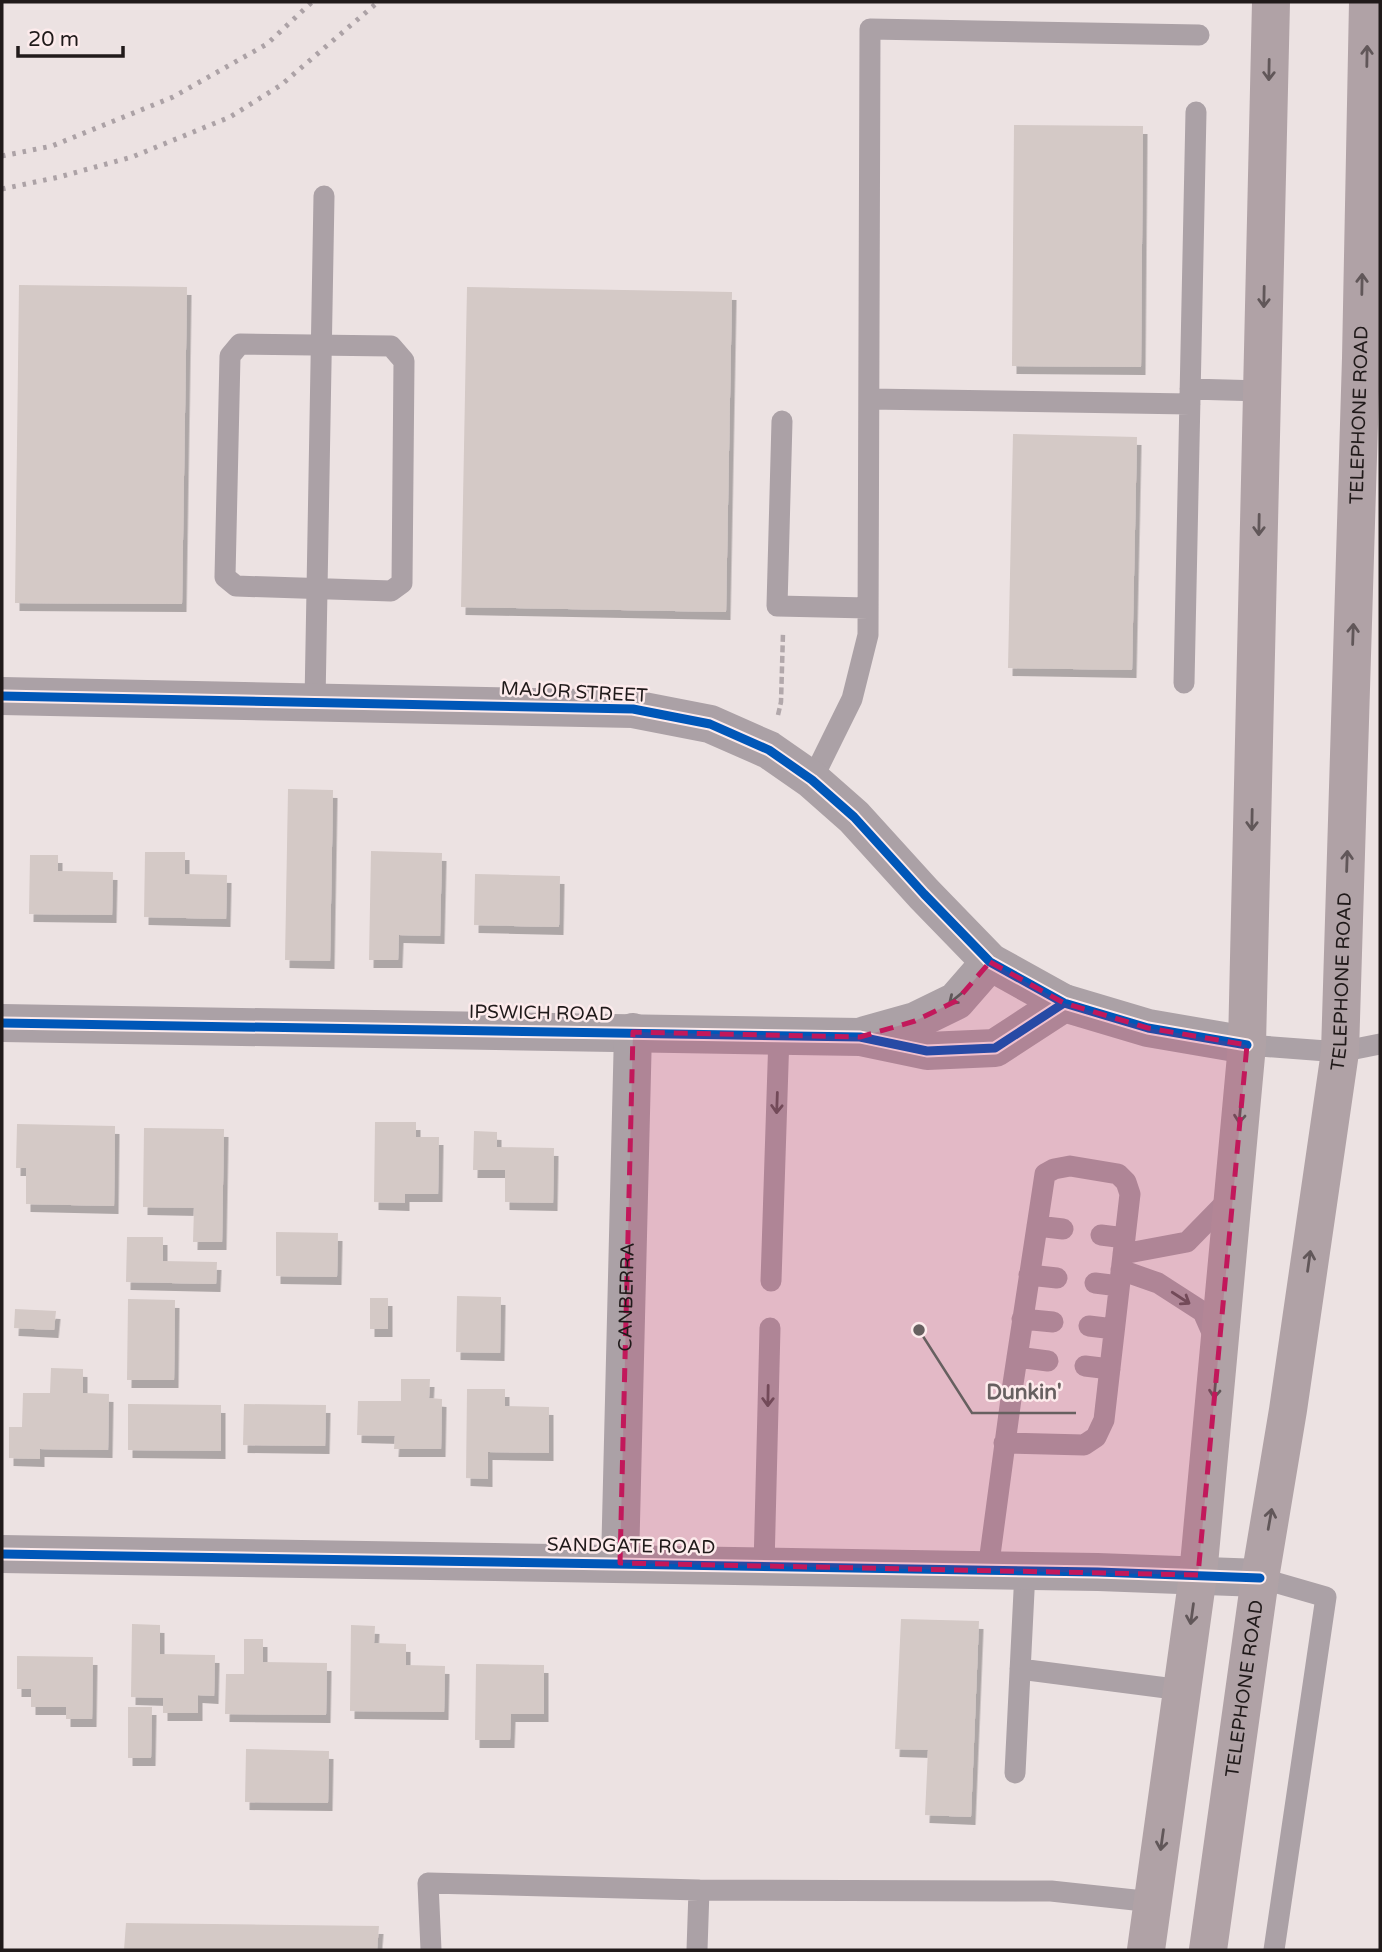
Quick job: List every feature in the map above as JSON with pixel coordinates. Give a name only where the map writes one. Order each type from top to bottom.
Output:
[{"type":"main road","points":[[1146,1950],[1198,1575],[1247,1045],[1271,2]]},
{"type":"main road","name":"TELEPHONE ROAD","points":[[1208,1950],[1260,1578],[1288,1410],[1340,1052],[1371,358],[1373,95],[1368,2]]},
{"type":"street","name":"MAJOR STREET","points":[[2,696],[633,709],[710,724],[769,750],[812,780],[854,817],[990,962],[1064,1003],[1148,1028],[1247,1045]]},
{"type":"street","name":"IPSWICH ROAD","points":[[860,1037],[915,1021],[956,1001],[990,962]]},
{"type":"street","name":"IPSWICH ROAD","points":[[2,1023],[860,1037],[927,1051],[995,1048],[1064,1003]]},
{"type":"street","name":"CANBERRA","points":[[620,1563],[633,1032]]},
{"type":"street","name":"SANDGATE ROAD","points":[[2,1554],[988,1570],[1260,1578]]},
{"type":"lane","points":[[812,780],[852,699],[868,635],[870,29],[1199,35]]},
{"type":"lane","points":[[1184,683],[1196,112]]},
{"type":"lane","points":[[316,702],[324,195]]},
{"type":"lane","points":[[240,344],[321,344],[391,346],[404,361],[402,583],[391,591],[236,586],[225,577],[230,356],[240,344]]},
{"type":"lane","points":[[869,399],[1190,396],[1262,391]]},
{"type":"lane","points":[[782,421],[776,606],[868,608]]},
{"type":"lane","points":[[771,1281],[779,1035]]},
{"type":"lane","points":[[1247,1045],[1340,1052],[1380,1044]]},
{"type":"lane","points":[[988,1570],[1004,1443],[1045,1174],[1070,1166],[1118,1174],[1126,1182],[1130,1194],[1104,1420],[1096,1437],[1084,1445],[1004,1443]]},
{"type":"lane","points":[[1095,1283],[1122,1262],[1187,1242],[1233,1195]]},
{"type":"lane","points":[[1037,1226],[1063,1229]]},
{"type":"lane","points":[[1101,1235],[1122,1262],[1203,1312],[1219,1349]]},
{"type":"lane","points":[[1029,1275],[1057,1278]]},
{"type":"lane","points":[[1023,1319],[1053,1322]]},
{"type":"lane","points":[[1089,1326],[1114,1329]]},
{"type":"lane","points":[[764,1566],[770,1328]]},
{"type":"lane","points":[[1017,1357],[1048,1361]]},
{"type":"lane","points":[[1085,1366],[1110,1369]]},
{"type":"lane","points":[[1015,1773],[1025,1571]]},
{"type":"lane","points":[[1260,1578],[1326,1597],[1274,1950]]},
{"type":"lane","points":[[1020,1669],[1182,1689]]},
{"type":"lane","points":[[432,1950],[428,1883],[699,1889],[1051,1891],[1153,1902]]},
{"type":"lane","points":[[697,1950],[699,1889]]},
{"type":"path","points":[[769,750],[781,702],[783,607]]},
{"type":"highlighted area","points":[[990,962],[1064,1003],[1148,1028],[1247,1045],[1198,1575],[620,1563],[633,1032],[860,1037],[915,1021],[956,1001]]},
{"type":"building","points":[[1014,125],[1143,126],[1141,367],[1012,366]]},
{"type":"building","points":[[19,285],[187,287],[182,604],[15,603]]},
{"type":"building","points":[[467,287],[732,292],[726,612],[461,607]]},
{"type":"building","points":[[1013,434],[1137,437],[1132,670],[1008,668]]},
{"type":"building","points":[[288,789],[333,790],[330,961],[285,960]]},
{"type":"building","points":[[371,851],[442,853],[440,936],[399,935],[398,960],[369,960]]},
{"type":"building","points":[[145,852],[185,852],[185,874],[227,875],[226,919],[144,917]]},
{"type":"building","points":[[30,855],[58,855],[58,871],[113,872],[112,915],[29,914]]},
{"type":"building","points":[[475,874],[560,876],[559,927],[474,925]]},
{"type":"building","points":[[375,1122],[416,1122],[416,1137],[439,1137],[438,1194],[405,1194],[405,1203],[374,1202]]},
{"type":"building","points":[[17,1124],[115,1126],[114,1206],[26,1204],[26,1168],[16,1168]]},
{"type":"building","points":[[144,1128],[224,1129],[222,1242],[193,1242],[194,1208],[143,1207]]},
{"type":"building","points":[[474,1131],[497,1132],[497,1147],[554,1148],[553,1203],[505,1202],[505,1170],[473,1170]]},
{"type":"building","points":[[276,1232],[338,1233],[337,1277],[276,1276]]},
{"type":"building","points":[[127,1237],[163,1237],[163,1261],[217,1262],[216,1284],[126,1282]]},
{"type":"building","points":[[457,1296],[501,1297],[500,1353],[456,1352]]},
{"type":"building","points":[[370,1298],[388,1298],[388,1329],[370,1329]]},
{"type":"building","points":[[128,1299],[175,1300],[174,1380],[127,1380]]},
{"type":"building","points":[[15,1309],[56,1311],[54,1330],[14,1328]]},
{"type":"building","points":[[51,1368],[83,1369],[83,1393],[109,1394],[108,1450],[40,1449],[40,1459],[9,1458],[9,1427],[22,1427],[23,1393],[50,1393]]},
{"type":"building","points":[[401,1379],[430,1379],[429,1398],[442,1399],[441,1449],[394,1449],[395,1436],[357,1435],[358,1401],[401,1401]]},
{"type":"building","points":[[467,1389],[505,1389],[505,1406],[549,1407],[549,1453],[488,1452],[488,1479],[466,1478]]},
{"type":"building","points":[[128,1404],[221,1405],[221,1451],[128,1450]]},
{"type":"building","points":[[244,1404],[326,1405],[325,1446],[243,1445]]},
{"type":"building","points":[[901,1619],[979,1621],[971,1817],[925,1815],[928,1750],[895,1749]]},
{"type":"building","points":[[132,1624],[160,1625],[160,1654],[215,1655],[214,1696],[198,1695],[198,1713],[163,1713],[163,1698],[131,1697]]},
{"type":"building","points":[[351,1625],[375,1626],[374,1643],[406,1644],[406,1665],[445,1666],[444,1712],[350,1711]]},
{"type":"building","points":[[244,1639],[263,1639],[263,1662],[327,1663],[326,1715],[225,1714],[226,1674],[244,1674]]},
{"type":"building","points":[[17,1656],[93,1657],[92,1719],[66,1719],[66,1707],[31,1707],[31,1689],[17,1689]]},
{"type":"building","points":[[476,1664],[544,1665],[544,1714],[511,1714],[510,1740],[475,1740]]},
{"type":"building","points":[[128,1707],[152,1707],[151,1758],[128,1758]]},
{"type":"building","points":[[246,1749],[329,1751],[328,1803],[245,1802]]},
{"type":"building","points":[[126,1923],[379,1926],[377,1950],[124,1950]]},
{"type":"railway","points":[[2,156],[52,146],[173,97],[267,44],[312,2]]},
{"type":"railway","points":[[2,189],[132,157],[230,117],[281,85],[378,2]]},
{"type":"cycle path","points":[[2,696],[633,709],[710,724],[769,750],[812,780],[854,817],[990,962],[1064,1003],[1148,1028],[1247,1045]]},
{"type":"cycle path","points":[[2,1023],[860,1037],[927,1051],[995,1048],[1064,1003]]},
{"type":"cycle path","points":[[2,1554],[1098,1572],[1260,1578]]},
{"type":"place","name":"Dunkin'","points":[[919,1330]]}]
